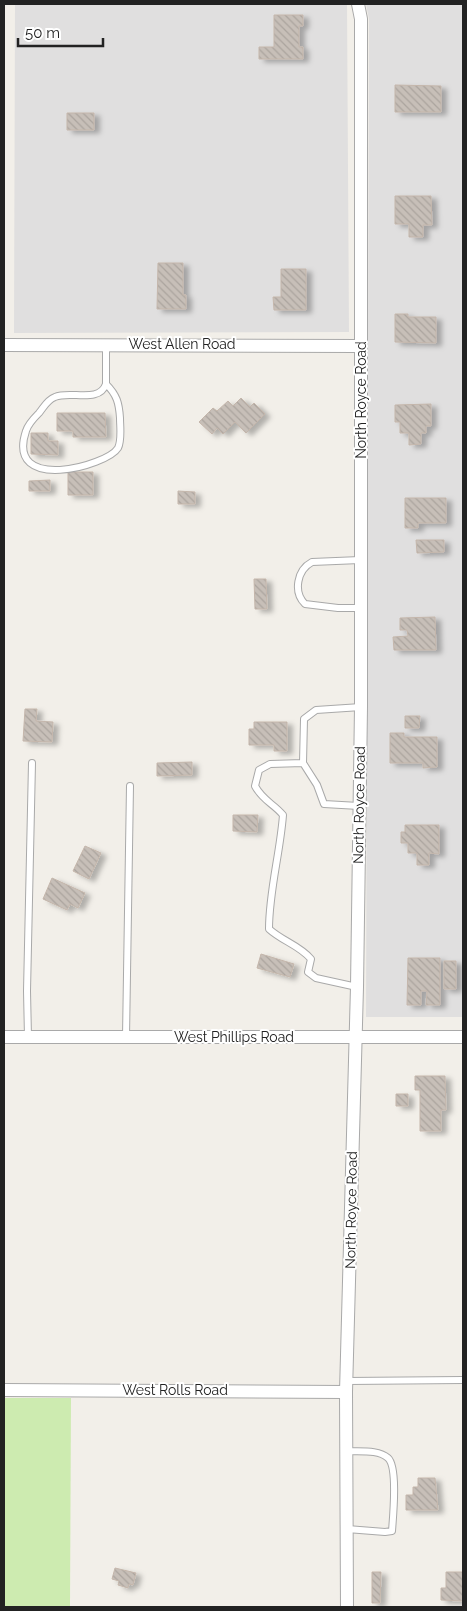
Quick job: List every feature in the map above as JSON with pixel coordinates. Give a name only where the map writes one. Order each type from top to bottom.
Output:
[{"type":"street","name":"North Royce Road","points":[[347,1607],[347,1386],[357,987],[361,707],[361,28],[358,4]]},
{"type":"street","name":"West Allen Road","points":[[4,345],[361,346]]},
{"type":"street","name":"West Phillips Road","points":[[4,1037],[463,1037]]},
{"type":"street","name":"West Rolls Road","points":[[4,1390],[347,1386]]},
{"type":"lane","points":[[106,345],[106,384],[104,390],[98,394],[57,396],[49,400],[26,429],[23,451],[26,461],[33,466],[46,470],[77,466],[111,455],[118,448],[120,438],[119,404],[115,393],[106,384]]},
{"type":"lane","points":[[360,560],[312,562],[306,565],[300,575],[298,593],[305,604],[338,608],[361,608]]},
{"type":"lane","points":[[359,806],[324,804],[317,785],[303,763],[304,719],[316,710],[361,707]]},
{"type":"lane","points":[[28,1037],[27,991],[32,763]]},
{"type":"lane","points":[[303,763],[270,764],[260,770],[255,786],[262,798],[276,807],[283,815],[280,851],[270,901],[269,929],[277,936],[304,951],[310,959],[308,972],[316,978],[357,987]]},
{"type":"lane","points":[[126,1037],[130,786]]},
{"type":"lane","points":[[347,1386],[463,1380]]},
{"type":"lane","points":[[347,1451],[378,1453],[388,1458],[392,1464],[394,1500],[392,1531],[347,1529]]},
{"type":"shaded area","points":[[15,4],[347,4],[349,332],[14,333]]},
{"type":"shaded area","points":[[366,4],[463,4],[463,1017],[366,1017],[369,19]]},
{"type":"green space","points":[[4,1398],[71,1398],[70,1607],[4,1607]]},
{"type":"building","points":[[274,15],[303,15],[303,26],[299,26],[299,47],[303,47],[303,59],[259,59],[259,47],[274,47]]},
{"type":"building","points":[[395,85],[441,86],[441,112],[395,112]]},
{"type":"building","points":[[67,113],[94,113],[94,130],[67,130]]},
{"type":"building","points":[[395,196],[431,196],[432,225],[423,225],[423,237],[409,237],[409,224],[395,224]]},
{"type":"building","points":[[158,263],[183,263],[183,295],[186,295],[186,309],[157,309]]},
{"type":"building","points":[[281,269],[306,269],[306,310],[274,310],[273,297],[281,297]]},
{"type":"building","points":[[395,314],[408,314],[408,317],[436,317],[436,343],[395,342]]},
{"type":"building","points":[[241,398],[250,407],[254,403],[265,414],[246,433],[235,422],[223,434],[217,428],[212,434],[199,422],[213,408],[217,411],[228,401],[233,406]]},
{"type":"building","points":[[431,404],[431,426],[426,426],[426,433],[421,433],[421,444],[409,445],[409,433],[400,433],[400,422],[395,422],[395,405]]},
{"type":"building","points":[[57,413],[105,413],[106,437],[73,437],[73,431],[57,431]]},
{"type":"building","points":[[31,433],[48,433],[48,441],[58,441],[58,455],[31,454]]},
{"type":"building","points":[[68,472],[93,472],[93,495],[68,495]]},
{"type":"building","points":[[50,480],[50,491],[29,491],[29,481]]},
{"type":"building","points":[[178,491],[195,492],[195,504],[178,504]]},
{"type":"building","points":[[405,498],[446,498],[446,523],[418,523],[418,528],[405,528]]},
{"type":"building","points":[[416,540],[444,540],[444,552],[417,553]]},
{"type":"building","points":[[254,579],[266,579],[267,609],[255,609]]},
{"type":"building","points":[[435,617],[436,650],[394,650],[393,637],[408,636],[407,630],[400,630],[400,618]]},
{"type":"building","points":[[25,709],[37,709],[36,721],[53,722],[52,742],[23,741]]},
{"type":"building","points":[[405,716],[420,716],[419,728],[405,728]]},
{"type":"building","points":[[254,722],[287,722],[287,751],[274,751],[274,745],[249,745],[249,729],[254,729]]},
{"type":"building","points":[[390,733],[404,733],[404,737],[437,737],[437,767],[423,768],[423,763],[390,763]]},
{"type":"building","points":[[192,762],[192,775],[157,776],[157,763]]},
{"type":"building","points":[[233,815],[258,815],[257,832],[233,831]]},
{"type":"building","points":[[405,825],[439,825],[439,854],[429,853],[429,865],[417,865],[417,853],[408,853],[408,843],[401,843],[401,832],[405,832]]},
{"type":"building","points":[[85,846],[101,853],[89,879],[73,871]]},
{"type":"building","points":[[52,878],[85,893],[78,908],[70,904],[67,910],[43,899]]},
{"type":"building","points":[[261,954],[294,964],[290,977],[257,968]]},
{"type":"building","points":[[408,958],[440,958],[440,1005],[426,1005],[427,991],[421,991],[421,1005],[407,1005]]},
{"type":"building","points":[[444,961],[456,961],[456,989],[444,989]]},
{"type":"building","points":[[415,1076],[445,1076],[446,1110],[441,1110],[441,1131],[420,1131],[420,1090],[415,1090]]},
{"type":"building","points":[[396,1094],[408,1094],[408,1106],[396,1106]]},
{"type":"building","points":[[418,1478],[435,1478],[438,1510],[406,1510],[406,1495],[413,1495],[413,1487],[418,1487]]},
{"type":"building","points":[[115,1568],[136,1573],[133,1585],[129,1584],[128,1588],[118,1585],[119,1581],[112,1579]]},
{"type":"building","points":[[372,1572],[381,1572],[380,1603],[372,1603]]},
{"type":"building","points":[[446,1572],[463,1572],[463,1601],[441,1600],[441,1588],[446,1588]]}]
